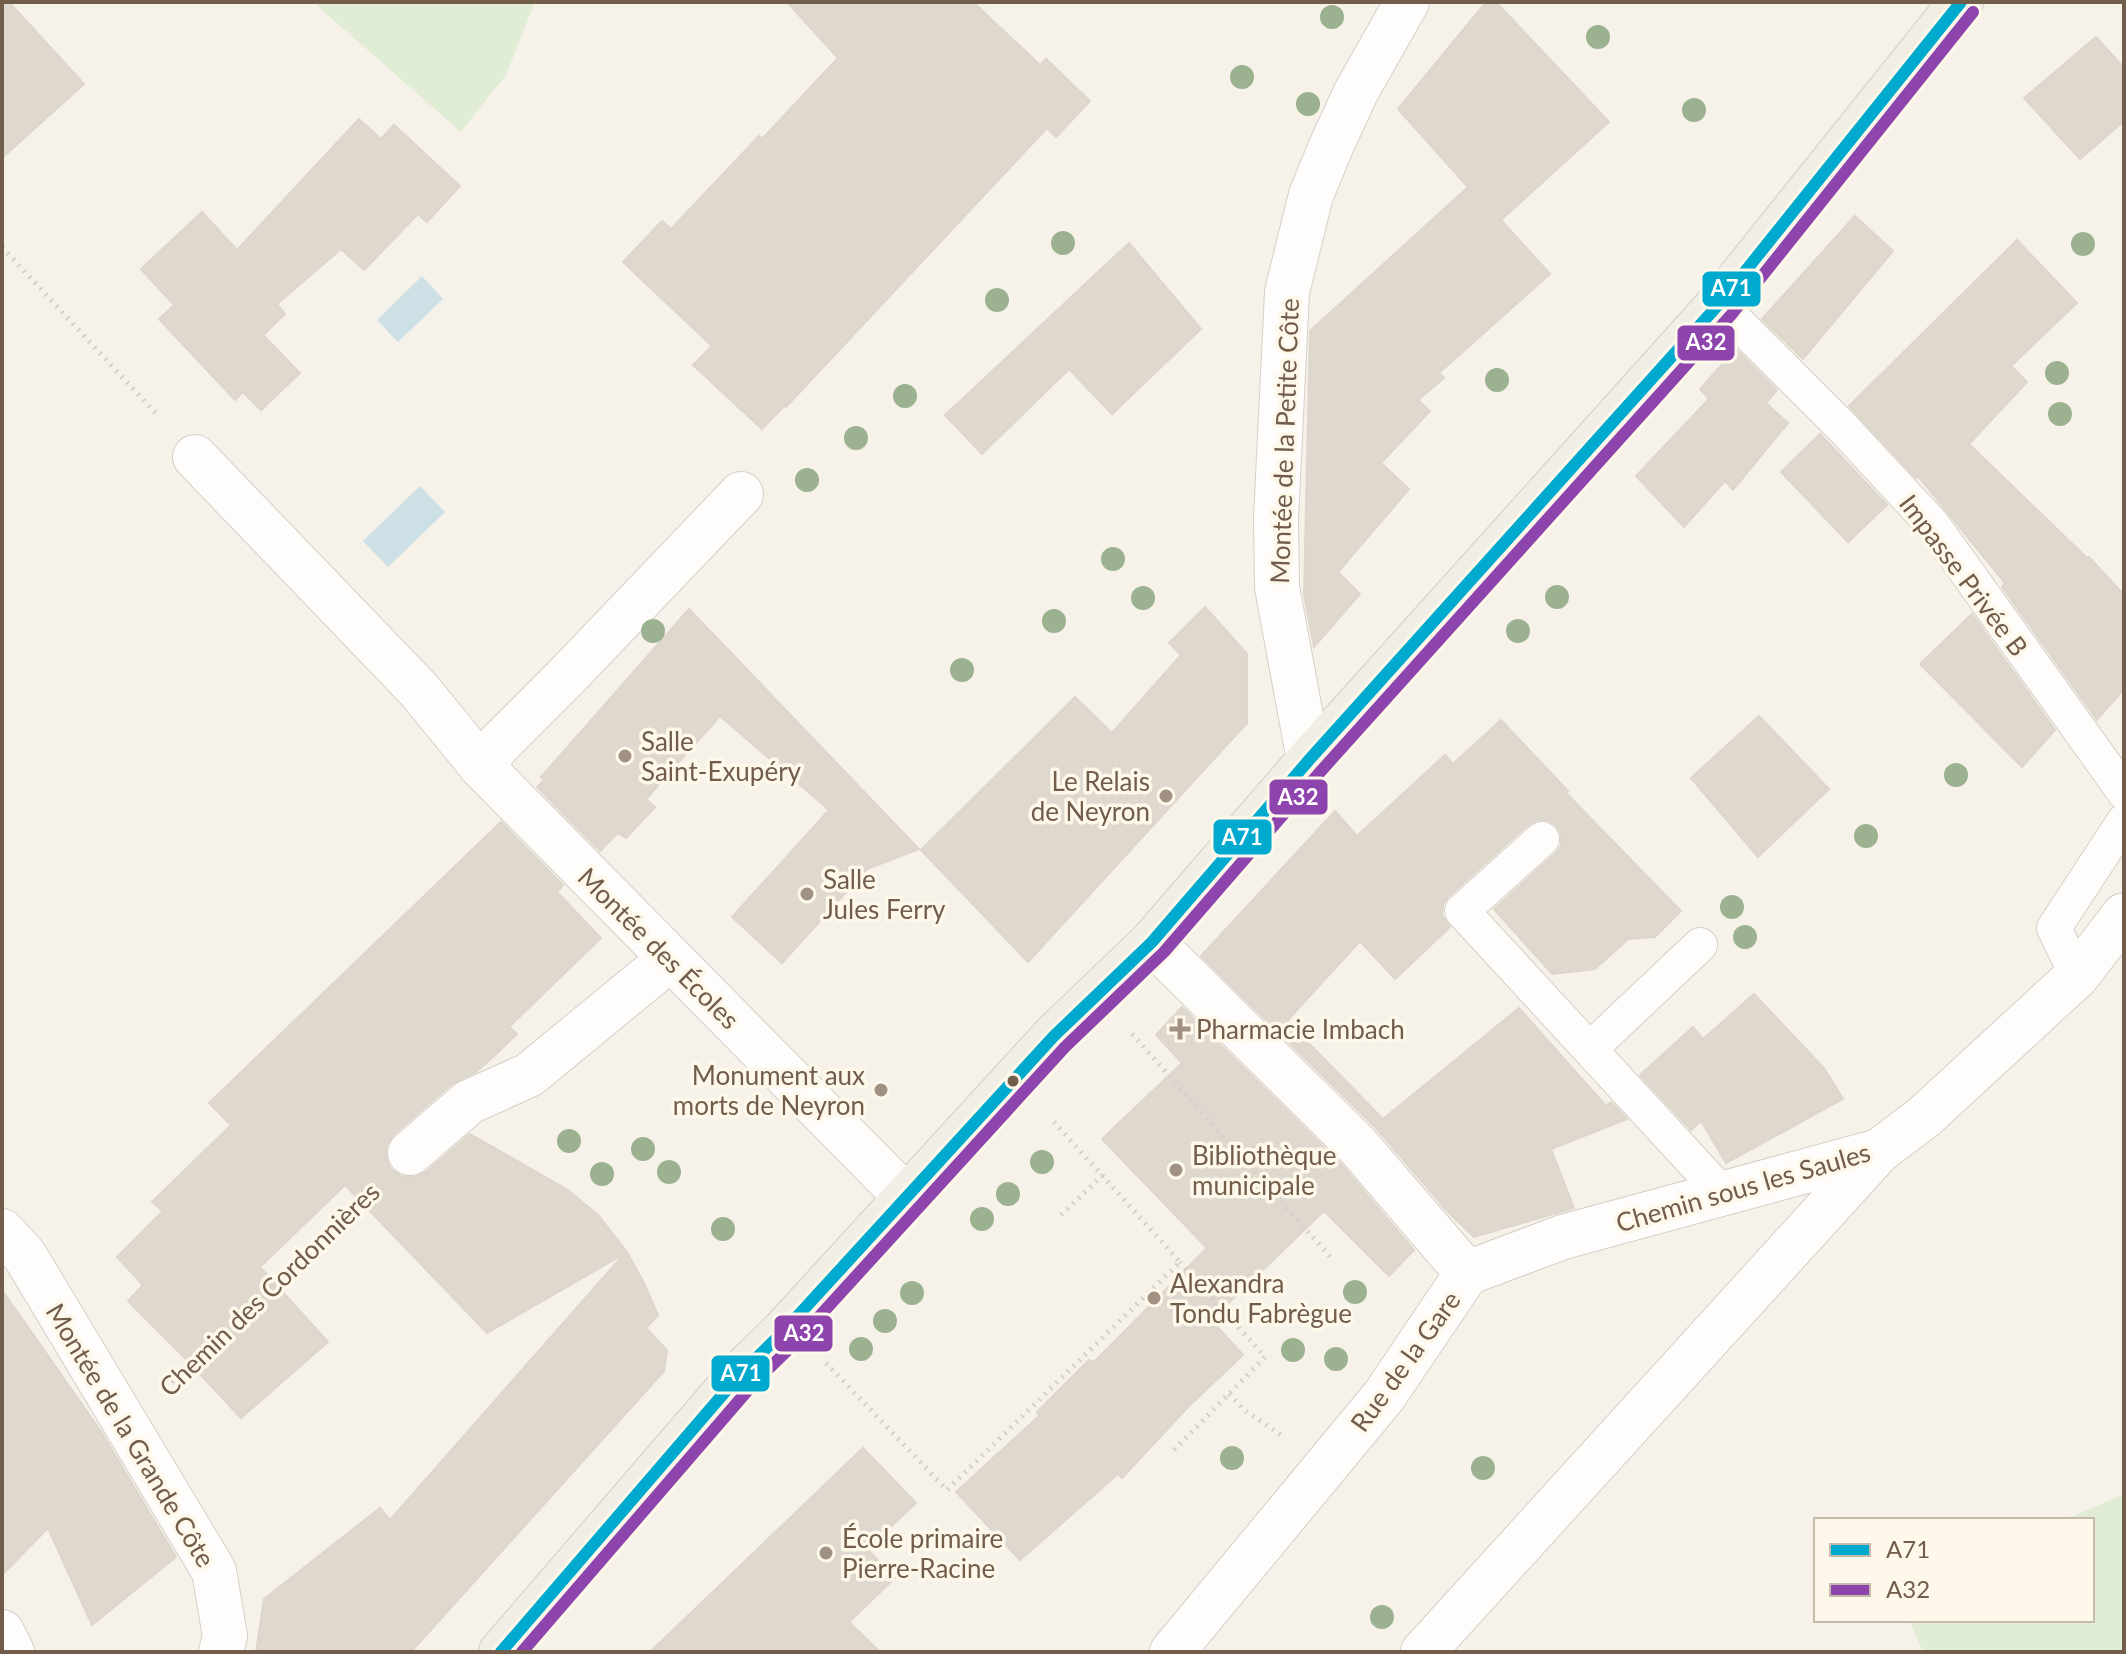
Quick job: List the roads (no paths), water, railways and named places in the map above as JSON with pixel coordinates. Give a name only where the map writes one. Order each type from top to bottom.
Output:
[{"type":"main road","points":[[501,1652],[743,1371],[783,1332],[1054,1036],[1152,942],[1309,760],[1719,304],[1961,2]]},
{"type":"street","name":"Montée de la Petite Côte","points":[[1309,760],[1277,587],[1276,519],[1287,292],[1311,195],[1332,144],[1356,92],[1407,2]]},
{"type":"street","name":"Montée des Écoles","points":[[195,457],[419,690],[481,766],[906,1197]]},
{"type":"street","points":[[481,766],[741,494]]},
{"type":"street","name":"Chemin sous les Saules","points":[[1467,1273],[1563,1237],[1879,1151],[1924,1117],[2077,976],[2124,915]]},
{"type":"street","name":"Rue de la Gare","points":[[1152,942],[1358,1146],[1467,1273],[1384,1396],[1172,1652]]},
{"type":"street","points":[[410,1153],[469,1102],[529,1075],[670,959]]},
{"type":"street","points":[[1423,1652],[1879,1151]]},
{"type":"street","name":"Montée de la Grande Côte","points":[[2,1231],[25,1256],[214,1571],[225,1636],[221,1652]]},
{"type":"street","points":[[2,1632],[12,1652]]},
{"type":"lane","name":"Impasse Privée B","points":[[1719,304],[1845,430],[1933,525],[2124,792]]},
{"type":"lane","points":[[2077,976],[2054,928],[2124,821]]},
{"type":"lane","points":[[1542,839],[1462,911],[1722,1193]]},
{"type":"lane","points":[[1590,1049],[1700,945]]},
{"type":"place","name":"Salle Saint-Exupéry","points":[[625,756]]},
{"type":"place","name":"Le Relais de Neyron","points":[[1166,796]]},
{"type":"place","name":"Salle Jules Ferry","points":[[807,894]]},
{"type":"place","name":"Pharmacie Imbach","points":[[1180,1029]]},
{"type":"place","name":"Monument aux morts de Neyron","points":[[881,1090]]},
{"type":"place","name":"Bibliothèque municipale","points":[[1176,1170]]},
{"type":"place","name":"Alexandra Tondu Fabrègue","points":[[1154,1298]]},
{"type":"place","name":"École primaire Pierre-Racine","points":[[826,1553]]}]
